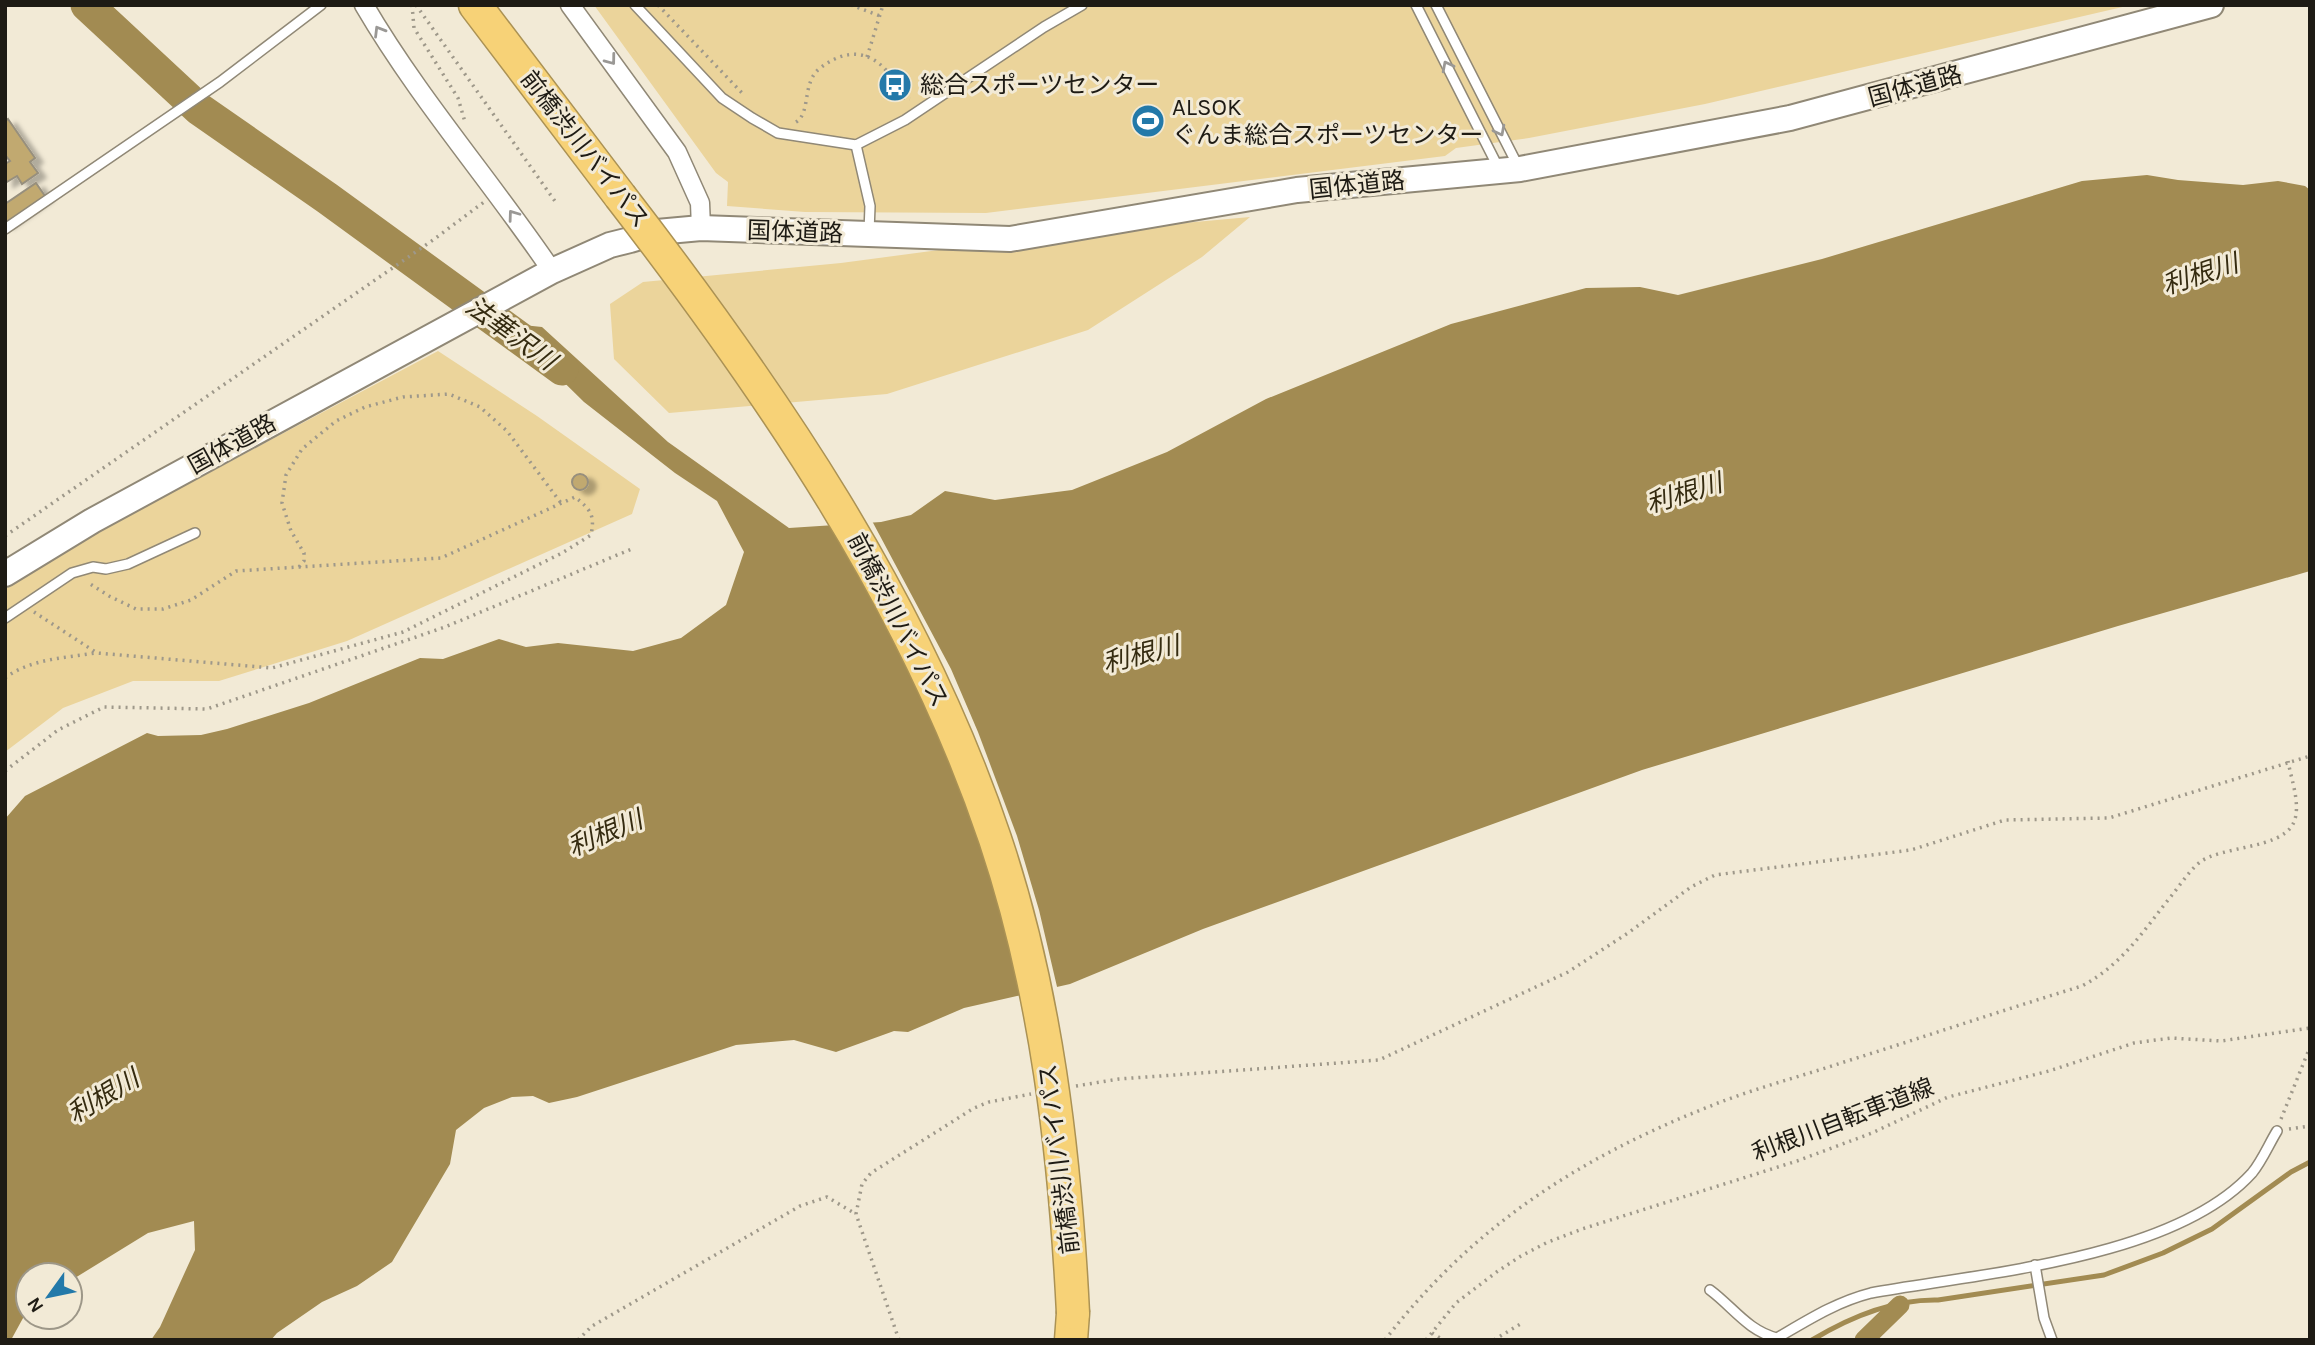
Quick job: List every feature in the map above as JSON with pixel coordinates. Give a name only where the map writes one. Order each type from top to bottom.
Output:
[{"type":"highway","name":"前橋渋川バイパス","points":[[475,5],[710,314],[783,421],[836,504],[901,618],[959,740],[996,842],[1033,982],[1056,1110],[1065,1190],[1073,1331]]},
{"type":"street","points":[[364,5],[390,50],[552,271]]},
{"type":"street","points":[[570,5],[677,152],[700,203],[701,228]]},
{"type":"street","name":"国体道路","points":[[5,573],[92,522],[552,271],[610,246],[657,232],[701,228],[1010,239],[1297,190],[1510,170],[1790,118],[2211,5]]},
{"type":"lane","points":[[5,229],[215,84],[321,5]]},
{"type":"lane","points":[[635,5],[722,98],[752,118],[778,133],[856,145],[905,120],[1044,27],[1082,5]]},
{"type":"lane","points":[[1416,5],[1510,170]]},
{"type":"lane","points":[[1436,5],[1510,170]]},
{"type":"lane","points":[[856,145],[870,206],[869,235]]},
{"type":"lane","points":[[5,618],[72,573],[128,564],[195,533]]},
{"type":"lane","points":[[1710,1290],[1748,1325],[1762,1334],[1777,1338],[1804,1321],[1859,1296],[2035,1268],[2124,1244],[2214,1206],[2253,1172],[2277,1131]]},
{"type":"lane","points":[[2035,1268],[2044,1318],[2052,1340]]},
{"type":"path","points":[[414,5],[414,28],[458,97],[466,129],[467,153]]},
{"type":"path","points":[[414,5],[557,204]]},
{"type":"path","points":[[658,5],[747,98]]},
{"type":"path","points":[[851,5],[880,16]]},
{"type":"path","points":[[867,57],[883,5]]},
{"type":"path","points":[[789,122],[801,119],[807,91],[817,71],[843,55],[859,54],[886,68],[895,80],[902,98],[909,99],[920,92]]},
{"type":"path","points":[[5,536],[425,246],[496,192]]},
{"type":"path","points":[[297,569],[304,561],[304,553],[284,516],[282,503],[286,475],[302,449],[336,421],[365,407],[403,397],[449,394],[480,407],[507,431],[561,503]]},
{"type":"path","points":[[5,678],[15,670],[38,662],[97,653],[272,668],[403,632],[562,554],[591,535],[594,522],[588,507],[575,497],[441,558],[236,571],[191,600],[163,609],[136,609],[72,573]]},
{"type":"path","points":[[5,771],[58,730],[104,707],[206,709],[445,628],[634,548]]},
{"type":"path","points":[[24,605],[97,653]]},
{"type":"path","points":[[1067,1088],[1119,1079],[1379,1060],[1568,972],[1691,887],[1715,875],[1911,850],[2005,820],[2109,818],[2310,756]]},
{"type":"path","points":[[1385,1340],[1422,1297],[1488,1230],[1518,1206],[1644,1134],[1710,1106],[2082,986],[2101,975],[2121,960],[2188,874],[2202,861],[2282,835],[2293,825],[2297,811],[2288,761]]},
{"type":"path","name":"利根川自転車道線","points":[[1426,1340],[1456,1303],[1509,1263],[1546,1243],[1582,1229],[1797,1161],[1872,1133],[1948,1097],[2049,1071],[2134,1043],[2171,1038],[2221,1041],[2310,1028]]},
{"type":"path","points":[[2277,1131],[2310,1047]]},
{"type":"path","points":[[899,1340],[856,1214],[862,1184],[871,1173],[974,1108],[989,1102],[1041,1093]]},
{"type":"path","points":[[2277,1131],[2310,1126]]},
{"type":"path","points":[[578,1340],[592,1326],[800,1206],[827,1197],[856,1214]]},
{"type":"path","points":[[1494,1340],[1522,1323]]},
{"type":"path","points":[[1432,1332],[1443,1340]]},
{"type":"shaded area","name":"ALSOK ぐんま総合スポーツセンター","points":[[594,5],[2131,5],[1705,104],[1529,138],[1456,148],[1445,156],[986,213],[805,212],[727,206],[728,182],[716,173]]},
{"type":"shaded area","points":[[1250,217],[1202,257],[1088,330],[887,394],[669,413],[614,359],[610,304],[643,282],[841,263],[1052,235]]},
{"type":"shaded area","points":[[438,351],[537,416],[640,489],[632,514],[347,641],[219,681],[133,681],[63,708],[5,752],[5,589],[103,529]]},
{"type":"water","name":"利根川","points":[[2147,175],[2243,185],[2278,181],[2305,186],[2310,190],[2310,571],[2118,626],[1642,770],[1203,929],[1070,984],[964,1008],[908,1032],[894,1031],[836,1052],[794,1040],[736,1045],[577,1097],[549,1103],[533,1096],[512,1097],[484,1108],[456,1130],[450,1164],[392,1262],[357,1286],[322,1302],[271,1340],[151,1340],[160,1327],[195,1250],[194,1221],[148,1233],[84,1272],[84,1261],[14,1261],[16,1331],[11,1340],[5,1340],[5,819],[25,796],[147,733],[158,736],[201,735],[227,729],[309,703],[420,658],[443,659],[499,639],[526,647],[558,643],[633,651],[681,638],[726,605],[744,552],[717,501],[675,473],[584,402],[528,347],[523,325],[542,327],[668,442],[789,528],[881,522],[911,515],[945,491],[995,500],[1072,490],[1167,452],[1266,399],[1451,324],[1586,288],[1640,287],[1678,295],[1822,259],[2082,181]]},
{"type":"pier","points":[[871,519],[951,669],[978,732],[1017,836],[1039,910],[1058,991],[1024,998],[983,848],[919,682],[832,521]]},
{"type":"building","points":[[8,119],[35,158],[30,162],[38,173],[22,184],[17,176],[5,183],[5,164],[10,161],[5,155],[5,121]]},
{"type":"building","points":[[36,183],[45,196],[5,224],[5,204]]},
{"type":"building","points":[[580,474],[588,482],[580,490],[572,482]]},
{"type":"waterway","name":"法華沢川","points":[[87,5],[199,109],[327,198],[562,369]]},
{"type":"waterway","points":[[1812,1340],[1857,1317],[1889,1306],[2104,1275],[2163,1253],[2212,1229],[2291,1172],[2310,1162]]},
{"type":"waterway","points":[[1864,1340],[1900,1305]]},
{"type":"place","name":"総合スポーツセンター","points":[[895,85]]},
{"type":"place","name":"ALSOK ぐんま総合スポーツセンター","points":[[1148,121]]}]
